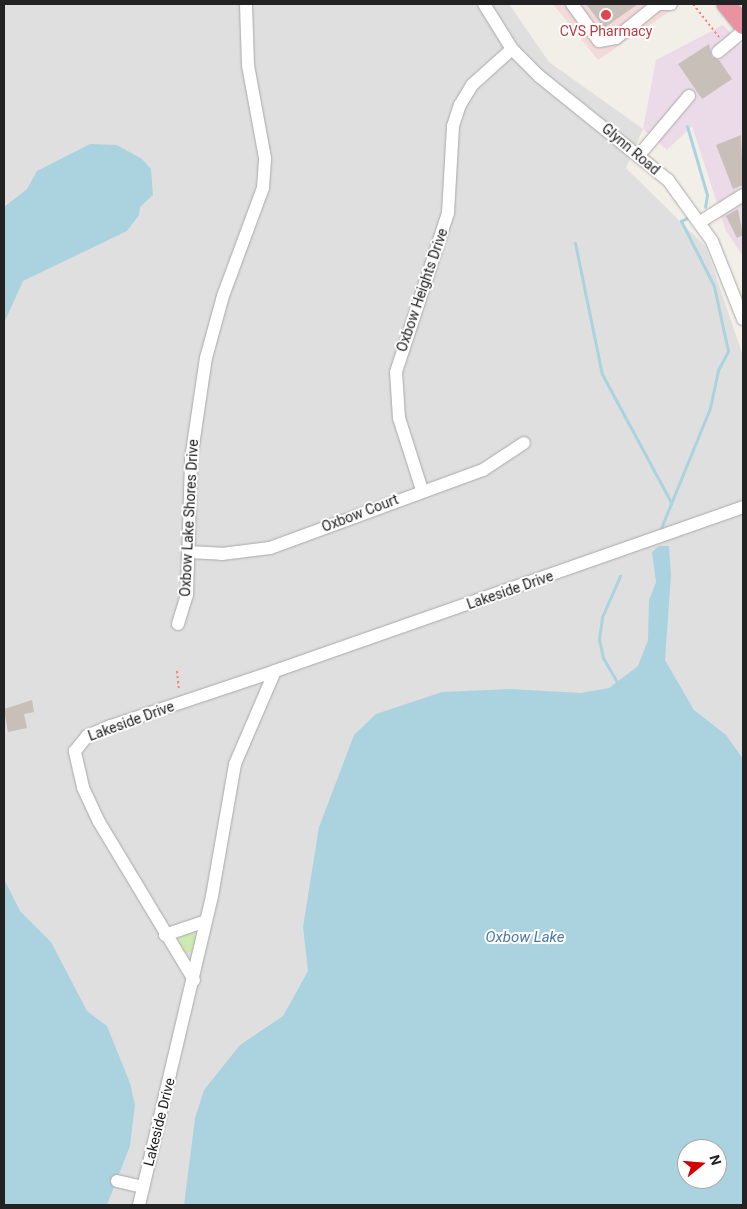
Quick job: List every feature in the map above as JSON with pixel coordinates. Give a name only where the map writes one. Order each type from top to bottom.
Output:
[{"type":"highway","points":[[726,4],[743,25]]},
{"type":"street","name":"Oxbow Lake Shores Drive","points":[[178,624],[187,595],[191,459],[206,358],[223,296],[263,188],[265,158],[248,65],[246,4]]},
{"type":"street","name":"Glynn Road","points":[[484,4],[512,49],[546,82],[640,154],[668,180],[700,222],[743,319]]},
{"type":"street","points":[[572,4],[599,41],[616,38],[658,4],[671,4]]},
{"type":"street","points":[[718,52],[743,31]]},
{"type":"street","name":"Oxbow Heights Drive","points":[[422,490],[399,418],[396,372],[441,240],[448,213],[453,126],[460,105],[472,85],[512,49]]},
{"type":"street","points":[[640,154],[689,96]]},
{"type":"street","points":[[700,222],[743,195]]},
{"type":"street","name":"Oxbow Court","points":[[188,552],[222,554],[270,548],[422,490],[483,470],[524,443]]},
{"type":"street","name":"Lakeside Drive","points":[[194,980],[165,935],[100,822],[83,787],[75,751],[87,736],[743,507]]},
{"type":"street","name":"Lakeside Drive","points":[[139,1205],[194,980],[235,764],[275,671]]},
{"type":"street","points":[[165,935],[206,921]]},
{"type":"street","points":[[117,1181],[143,1187]]},
{"type":"path","points":[[693,4],[715,33],[729,43]]},
{"type":"path","points":[[177,671],[181,703]]},
{"type":"shaded area","points":[[4,4],[509,4],[549,62],[643,129],[626,168],[706,247],[743,356],[743,809],[322,1205],[4,1205]]},
{"type":"shaded area","points":[[553,4],[681,4],[598,60]]},
{"type":"shaded area","points":[[723,25],[743,47],[743,256],[726,231],[692,126],[667,150],[643,129],[656,60]]},
{"type":"green space","points":[[188,932],[195,935],[198,942],[195,949],[188,952],[181,949],[178,942],[181,935]]},
{"type":"water","points":[[90,144],[117,145],[142,159],[151,169],[153,195],[140,207],[139,215],[127,231],[23,281],[4,323],[4,207],[27,189],[37,171]]},
{"type":"water","name":"Oxbow Lake","points":[[659,546],[669,546],[671,575],[665,660],[694,710],[726,735],[743,759],[743,1205],[184,1205],[195,1118],[204,1090],[240,1045],[283,1016],[308,971],[303,927],[319,827],[354,735],[376,714],[442,692],[510,689],[581,693],[609,688],[638,666],[648,640],[649,600],[656,582],[652,552]]},
{"type":"water","points":[[4,879],[20,911],[51,942],[87,1011],[107,1026],[130,1083],[135,1105],[130,1146],[107,1205],[4,1205]]},
{"type":"building","name":"CVS Pharmacy","points":[[586,4],[638,4],[604,28]]},
{"type":"building","points":[[709,44],[712,57],[719,60],[732,79],[702,99],[678,64]]},
{"type":"building","points":[[741,135],[743,185],[733,189],[716,145]]},
{"type":"building","points":[[738,209],[743,235],[737,238],[726,216]]},
{"type":"building","points":[[32,700],[34,712],[24,714],[27,728],[8,732],[4,709]]},
{"type":"waterway","points":[[687,126],[707,195],[705,207]]},
{"type":"waterway","points":[[659,533],[710,408],[718,370],[728,351],[714,286],[681,221],[687,218]]},
{"type":"waterway","points":[[575,243],[602,374],[671,502]]},
{"type":"waterway","points":[[617,682],[603,658],[599,639],[602,617],[620,576]]},
{"type":"place","name":"CVS Pharmacy","points":[[606,15]]}]
